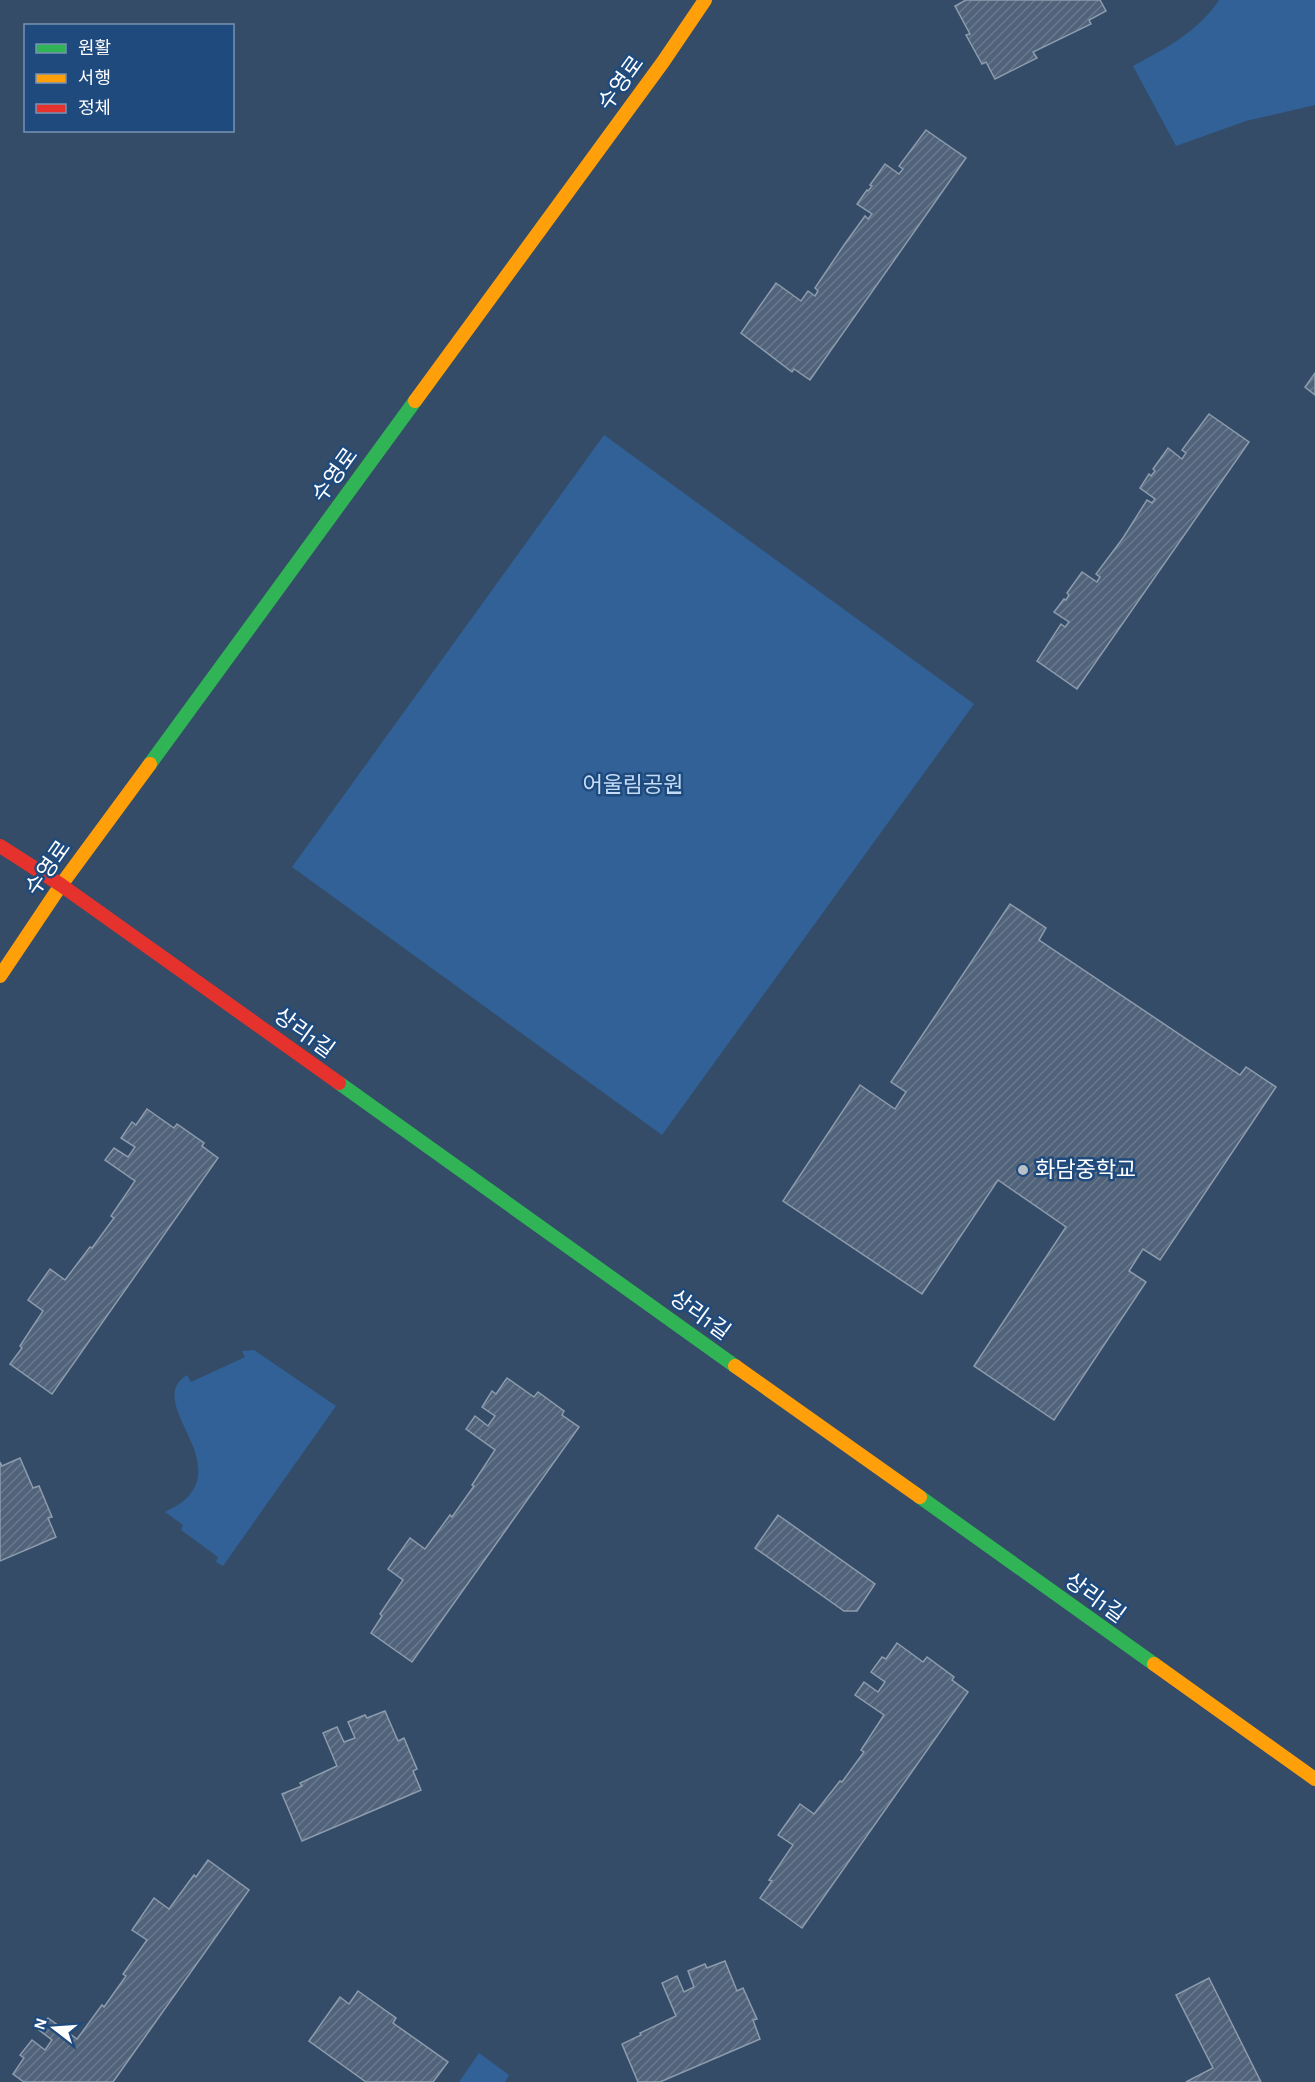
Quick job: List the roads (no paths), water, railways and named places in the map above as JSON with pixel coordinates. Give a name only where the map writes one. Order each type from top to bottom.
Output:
[{"type":"street","name":"수영로","points":[[0,976],[61,885],[656,72],[705,0]]},
{"type":"street","name":"상리1길","points":[[0,846],[61,885],[1315,1779]]},
{"type":"place","name":"화담중학교","points":[[1023,1170]]},
{"type":"park label","name":"어울림공원","points":[[633,785]]}]
